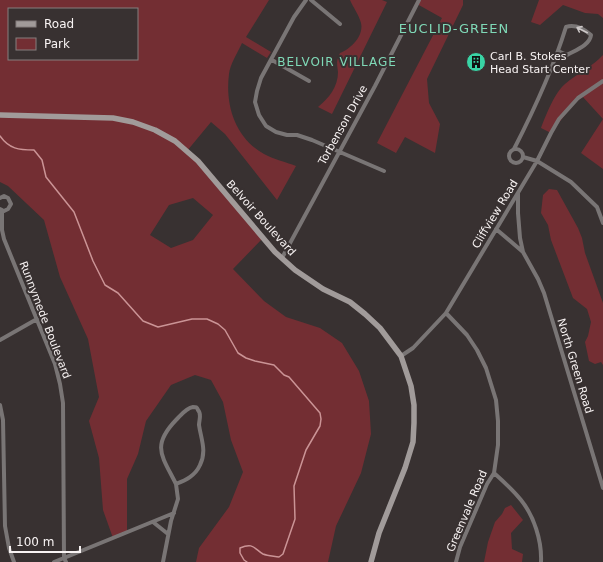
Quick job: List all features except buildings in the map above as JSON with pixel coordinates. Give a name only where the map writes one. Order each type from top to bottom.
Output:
[{"type":"street","points":[[306,0],[294,17],[261,78],[256,91],[255,102],[259,115],[266,126],[276,132],[287,135],[297,135],[312,140],[384,171]]},
{"type":"street","points":[[311,0],[340,24]]},
{"type":"street","name":"Torbenson Drive","points":[[282,258],[375,86],[419,0]]},
{"type":"street","points":[[522,157],[518,162],[512,162],[509,158],[509,154],[514,149],[529,120],[558,51],[566,27],[569,26],[580,28],[591,35],[588,43],[567,55],[558,51]]},
{"type":"street","points":[[272,60],[309,81]]},
{"type":"street","name":"Cliffview Road","points":[[401,356],[413,348],[446,313],[537,161],[559,119],[578,98],[603,81]]},
{"type":"street","name":"Belvoir Boulevard","points":[[0,115],[113,118],[133,122],[154,130],[175,141],[198,161],[282,258],[301,274],[323,289],[350,302],[380,328],[401,356],[411,386],[414,405],[414,423],[413,442],[405,468],[378,533],[371,562]]},
{"type":"street","points":[[514,149],[520,151],[522,157]]},
{"type":"street","points":[[522,157],[537,161],[571,182],[597,208],[603,223]]},
{"type":"street","name":"North Green Road","points":[[518,193],[518,220],[523,252],[544,293],[603,488]]},
{"type":"street","points":[[0,198],[4,196],[8,198],[11,204],[8,210],[1,210]]},
{"type":"street","points":[[597,208],[603,210]]},
{"type":"street","name":"Runnymede Boulevard","points":[[1,210],[4,239],[55,364],[60,384],[63,403],[65,560]]},
{"type":"street","name":"North Green Road","points":[[496,229],[523,252]]},
{"type":"street","name":"Greenvale Road","points":[[446,313],[467,335],[486,368],[496,400],[498,445],[494,472],[487,484],[460,547],[456,562]]},
{"type":"street","points":[[0,340],[37,319]]},
{"type":"street","points":[[0,405],[3,420],[5,526],[9,548],[14,562]]},
{"type":"street","points":[[163,562],[168,534],[178,498],[176,484],[163,456],[162,443],[164,435],[168,429],[185,410],[193,407],[200,413],[199,425],[204,451],[203,459],[193,476],[176,484]]},
{"type":"street","points":[[494,472],[521,500],[531,515],[538,536],[541,562]]},
{"type":"street","points":[[54,562],[65,560],[174,513]]},
{"type":"street","points":[[153,522],[168,534]]},
{"type":"green space","points":[[0,0],[269,0],[246,37],[271,52],[267,58],[242,43],[232,62],[229,74],[229,97],[234,120],[246,139],[264,154],[296,166],[277,200],[225,134],[211,122],[187,151],[263,238],[233,269],[264,301],[286,317],[320,328],[342,343],[359,371],[369,401],[371,434],[361,473],[336,526],[328,562],[196,562],[199,548],[229,507],[243,472],[231,440],[223,402],[211,380],[195,375],[171,385],[146,421],[138,454],[127,479],[127,532],[113,538],[103,510],[99,458],[89,421],[99,397],[88,339],[60,277],[44,220],[8,186],[0,182]],"holes":[[[193,198],[213,215],[193,240],[171,248],[150,235],[169,205]]]},
{"type":"green space","points":[[350,0],[382,0],[387,2],[332,114],[318,107],[326,100],[335,87],[338,77],[337,62],[340,53],[352,45],[361,33],[361,23],[359,17]]},
{"type":"green space","points":[[419,0],[463,0],[463,5],[427,79],[429,103],[440,124],[435,153],[405,137],[396,153],[377,143],[442,18],[417,4]]},
{"type":"green space","points":[[539,0],[603,0],[603,18],[598,14],[585,13],[563,5],[540,25],[531,22]]},
{"type":"green space","points":[[603,55],[603,119],[582,96],[578,98],[551,133],[541,128],[551,104],[561,88]]},
{"type":"green space","points":[[603,119],[603,169],[581,153]]},
{"type":"green space","points":[[549,189],[557,190],[578,228],[585,253],[603,303],[603,365],[601,362],[595,364],[589,361],[585,342],[591,322],[587,309],[573,298],[551,240],[548,225],[541,213],[543,195]]},
{"type":"green space","points":[[511,505],[523,520],[511,533],[512,549],[523,554],[522,562],[484,562],[488,542],[495,522],[505,508]]},
{"type":"waterway","points":[[0,136],[7,144],[15,148],[34,150],[42,160],[46,177],[74,212],[93,261],[105,285],[118,293],[143,321],[158,327],[192,319],[207,319],[218,324],[225,330],[238,353],[246,358],[274,365],[284,375],[289,377],[320,413],[320,426],[306,450],[294,486],[295,519],[283,554],[279,557],[267,555],[251,546],[245,546],[240,548],[240,553],[247,562]]},
{"type":"place","name":"Carl B. Stokes Head Start Center","points":[[476,62]]},
{"type":"district","name":"EUCLID-GREEN","points":[[454,28]]},
{"type":"district","name":"BELVOIR VILLAGE","points":[[337,62]]}]
